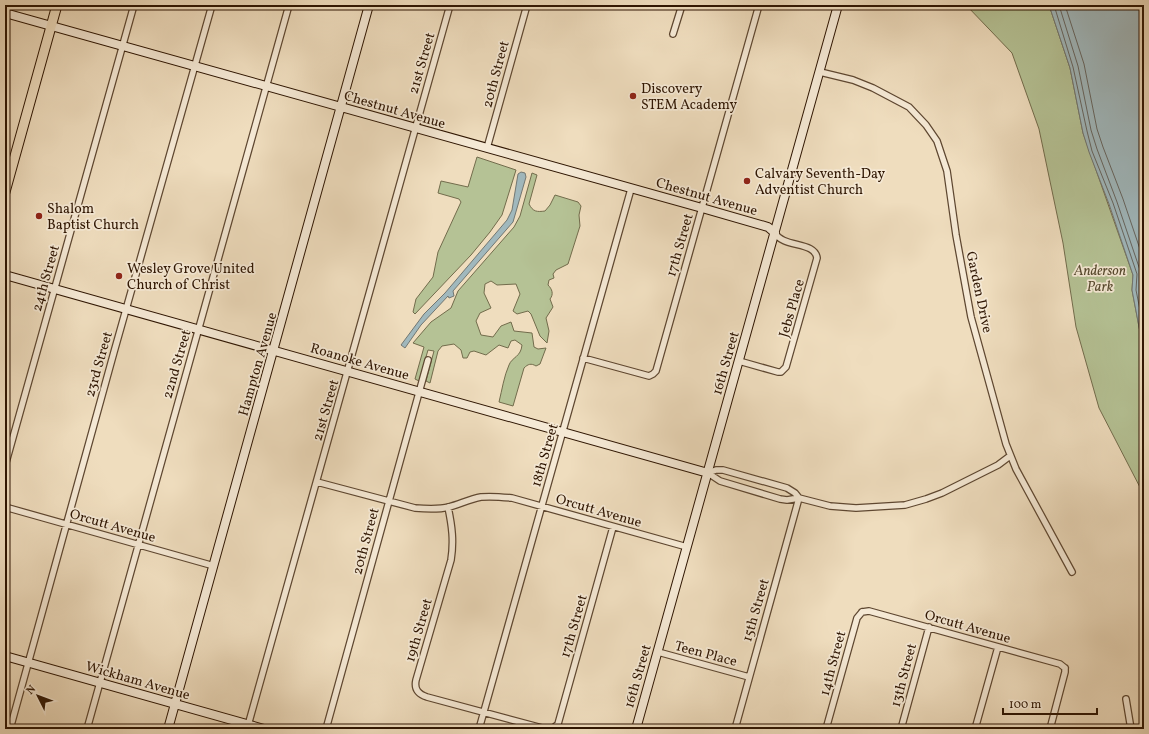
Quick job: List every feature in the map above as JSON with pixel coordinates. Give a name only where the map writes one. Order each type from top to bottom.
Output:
[{"type":"main road","points":[[5,192],[57,5]]},
{"type":"street","name":"24th Street","points":[[5,466],[134,5]]},
{"type":"street","name":"23rd Street","points":[[10,729],[212,5]]},
{"type":"street","name":"22nd Street","points":[[87,729],[289,5]]},
{"type":"street","name":"Hampton Avenue","points":[[168,729],[369,5]]},
{"type":"street","name":"21st Street","points":[[248,727],[450,5]]},
{"type":"street","name":"20th Street","points":[[487,148],[527,5]]},
{"type":"street","points":[[673,34],[682,5]]},
{"type":"street","name":"17th Street","points":[[584,358],[649,376],[654,376],[759,5]]},
{"type":"street","name":"16th Street","points":[[636,729],[838,5]]},
{"type":"street","name":"Chestnut Avenue","points":[[5,13],[122,47],[195,66],[702,208],[768,227],[775,233]]},
{"type":"street","name":"Garden Drive","points":[[820,72],[853,80],[874,88],[909,107],[926,125],[937,141],[947,171],[956,234],[971,317],[1010,456],[1072,572]]},
{"type":"street","name":"18th Street","points":[[479,729],[631,188]]},
{"type":"street","name":"Jebs Place","points":[[739,361],[778,372],[784,370],[817,258],[817,254],[813,249],[780,239],[775,233]]},
{"type":"street","name":"Roanoke Avenue","points":[[5,275],[708,473],[720,481],[780,499],[793,500],[799,498],[830,506],[856,508],[905,505],[942,493],[998,465],[1010,456]]},
{"type":"street","name":"20th Street","points":[[326,729],[428,360]]},
{"type":"street","name":"Roanoke Avenue","points":[[708,473],[716,470],[723,470],[787,488],[795,493],[799,498]]},
{"type":"street","name":"Orcutt Avenue","points":[[317,482],[415,508],[426,509],[448,507],[471,499],[492,496],[512,498],[687,547]]},
{"type":"street","name":"15th Street","points":[[734,729],[799,498]]},
{"type":"street","name":"Orcutt Avenue","points":[[5,507],[214,566]]},
{"type":"street","name":"19th Street","points":[[448,507],[453,536],[451,560],[416,680],[416,687],[417,691],[427,697],[484,712]]},
{"type":"street","name":"17th Street","points":[[552,729],[558,724],[613,526]]},
{"type":"street","points":[[859,606],[862,612]]},
{"type":"street","name":"Orcutt Avenue","points":[[862,612],[869,611],[1060,664],[1066,668],[1050,729]]},
{"type":"street","name":"14th Street","points":[[826,729],[857,618],[862,612]]},
{"type":"street","name":"13th Street","points":[[901,729],[929,627]]},
{"type":"street","points":[[975,729],[998,647]]},
{"type":"street","name":"Teen Place","points":[[658,652],[749,677]]},
{"type":"street","name":"Wickham Avenue","points":[[5,656],[175,704],[248,727],[264,729]]},
{"type":"street","points":[[1126,699],[1131,729]]},
{"type":"street","points":[[484,712],[546,729]]},
{"type":"green space","name":"Anderson Park","points":[[966,5],[1049,5],[1070,68],[1083,133],[1133,275],[1132,290],[1140,332],[1144,340],[1144,495],[1099,408],[1076,327],[1063,243],[1039,129],[1012,53]]},
{"type":"green space","points":[[477,157],[516,170],[502,215],[471,255],[415,314],[413,312],[416,299],[433,277],[438,252],[461,202],[459,199],[438,193],[441,181],[468,187]]},
{"type":"green space","points":[[532,173],[537,175],[529,204],[534,210],[545,211],[555,195],[578,202],[581,206],[579,215],[580,226],[568,264],[556,270],[553,274],[554,278],[549,280],[548,285],[552,293],[550,299],[553,307],[546,318],[549,331],[547,343],[540,336],[531,314],[528,311],[517,314],[513,311],[520,294],[516,284],[497,285],[491,281],[485,284],[484,293],[491,308],[480,313],[476,321],[481,335],[493,337],[501,326],[511,322],[514,331],[532,333],[534,347],[538,349],[546,348],[540,364],[536,366],[530,364],[524,368],[513,406],[499,402],[504,378],[510,362],[521,349],[522,345],[515,340],[511,341],[508,348],[499,345],[486,355],[474,351],[470,352],[467,358],[463,358],[461,350],[454,344],[442,346],[438,351],[430,383],[426,381],[434,351],[428,350],[419,381],[415,379],[424,347],[413,343],[431,322],[451,308],[458,291],[514,227],[520,216]]},
{"type":"water","points":[[1049,5],[1144,5],[1144,340],[1140,332],[1132,290],[1133,275],[1083,133],[1070,68]]},
{"type":"water","points":[[521,172],[525,173],[526,177],[513,222],[453,291],[454,296],[449,298],[448,296],[421,325],[405,348],[401,345],[424,314],[445,293],[507,220],[512,210],[518,174]]},
{"type":"place","name":"Discovery STEM Academy","points":[[633,96]]},
{"type":"place","name":"Calvary Seventh-Day Adventist Church","points":[[747,181]]},
{"type":"place","name":"Shalom Baptist Church","points":[[39,216]]},
{"type":"place","name":"Wesley Grove United Church of Christ","points":[[119,276]]}]
